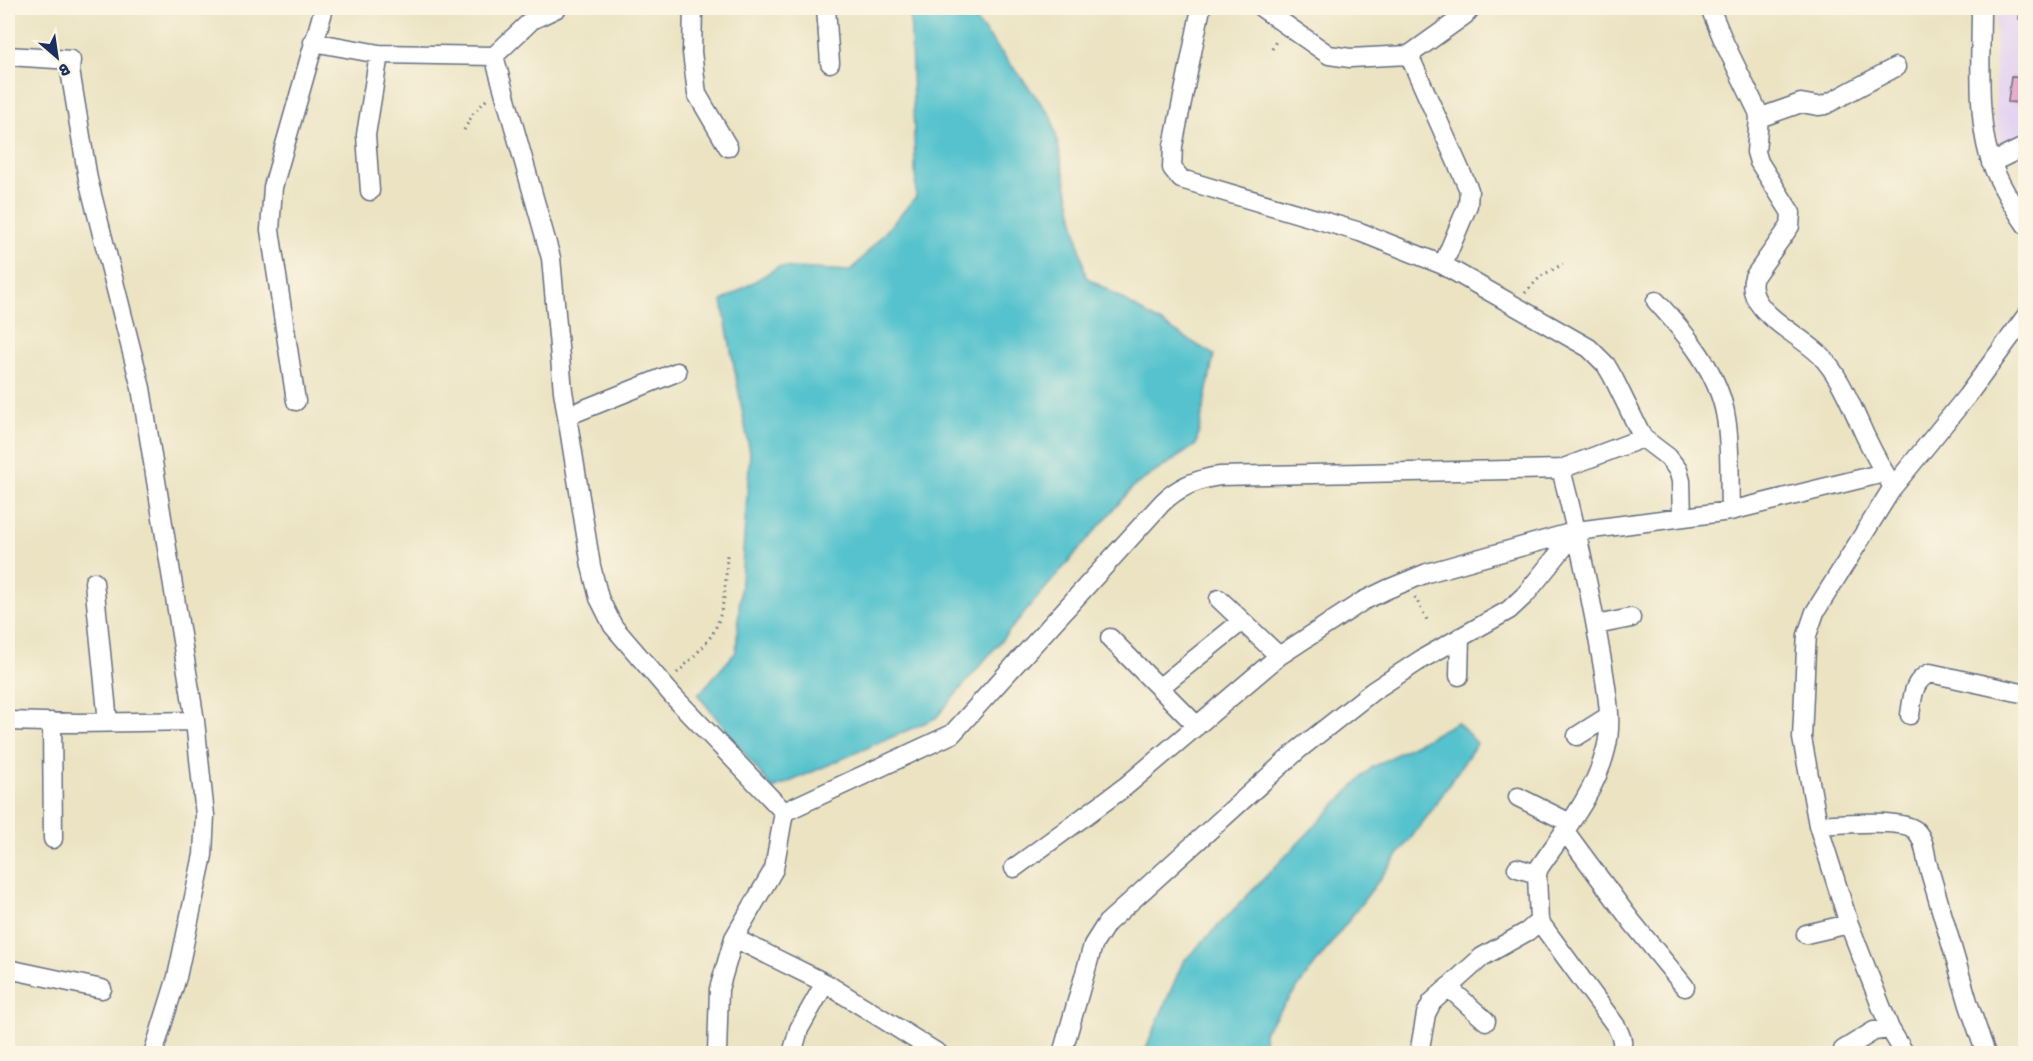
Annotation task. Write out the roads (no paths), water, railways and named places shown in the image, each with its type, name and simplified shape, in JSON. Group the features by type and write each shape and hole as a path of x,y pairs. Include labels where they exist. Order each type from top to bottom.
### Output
{"street":[{"path":"296,401 270,230 270,211 273,187 324,8"},
{"path":"313,42 380,54 494,56 532,20 557,8"},
{"path":"693,8 692,52 697,94 728,147"},
{"path":"826,8 830,63"},
{"path":"1201,8 1173,146 1172,168 1181,179 1360,232 1443,265 1589,348 1606,365 1643,438 1668,457 1678,470 1681,481 1682,517"},
{"path":"1262,8 1329,55 1350,58 1409,55 1465,15 1471,8"},
{"path":"1710,8 1759,118 1756,152 1759,162 1791,213 1790,226 1754,277 1751,285 1753,297 1776,322 1816,351 1830,367 1844,390 1888,480"},
{"path":"1981,8 1983,128 1991,163 2025,225"},
{"path":"370,191 366,135 380,54"},
{"path":"1409,55 1469,190 1468,205 1443,265"},
{"path":"8,56 71,60 70,70 88,179 141,388 195,721 205,815 203,855 177,977 153,1053"},
{"path":"494,56 551,258 567,416 591,566 599,598 613,626 664,685 784,812"},
{"path":"1759,118 1801,104 1826,105 1896,68"},
{"path":"1991,163 2025,146"},
{"path":"1656,301 1685,333 1720,392 1726,419 1730,511"},
{"path":"1905,1053 1890,1029 1849,924 1818,825 1802,738 1807,635 1815,612 1888,480 1966,396 2025,316"},
{"path":"567,416 677,372"},
{"path":"784,812 952,734 1162,503 1179,489 1194,481 1220,476 1561,469 1643,438"},
{"path":"1561,469 1577,531 1596,626 1609,716 1606,749 1588,796 1539,868 1537,874 1539,921 1616,1026 1623,1039 1622,1049 1618,1053"},
{"path":"1014,868 1126,786 1279,656 1364,602 1427,573 1577,531 1730,511 1888,480"},
{"path":"1062,1053 1093,945 1107,923 1298,750 1373,691 1460,637 1509,610 1525,596 1577,531"},
{"path":"94,582 108,722"},
{"path":"1218,599 1279,656"},
{"path":"1596,626 1631,618"},
{"path":"1159,688 1242,621"},
{"path":"1459,676 1460,637"},
{"path":"1110,638 1197,726"},
{"path":"1910,715 1915,687 1921,676 1930,672 2025,694"},
{"path":"1577,736 1609,716"},
{"path":"8,721 195,721"},
{"path":"52,722 53,838"},
{"path":"1518,797 1567,827 1632,922 1685,987"},
{"path":"717,1053 719,989 734,938 774,869 784,812"},
{"path":"1818,825 1900,823 1915,828 1923,840 1983,1053"},
{"path":"1517,868 1537,874"},
{"path":"1419,1053 1426,1014 1432,1002 1482,957 1528,931 1539,921"},
{"path":"1806,934 1849,924"},
{"path":"734,938 825,983 912,1046 939,1053"},
{"path":"8,969 102,989"},
{"path":"792,1053 799,1029 825,983"},
{"path":"1448,987 1485,1021"},
{"path":"1842,1050 1874,1031 1890,1029"}],"water":[{"path":"910,8 935,8 975,19 1052,117 1086,277 1214,355 1196,445 1134,486 936,718 773,789 698,695 736,652 750,453 722,301 778,267 851,271 916,197"},
{"path":"1457,722 1477,743 1429,814 1264,1032 1265,1053 1144,1053 1183,962 1371,768"}]}
